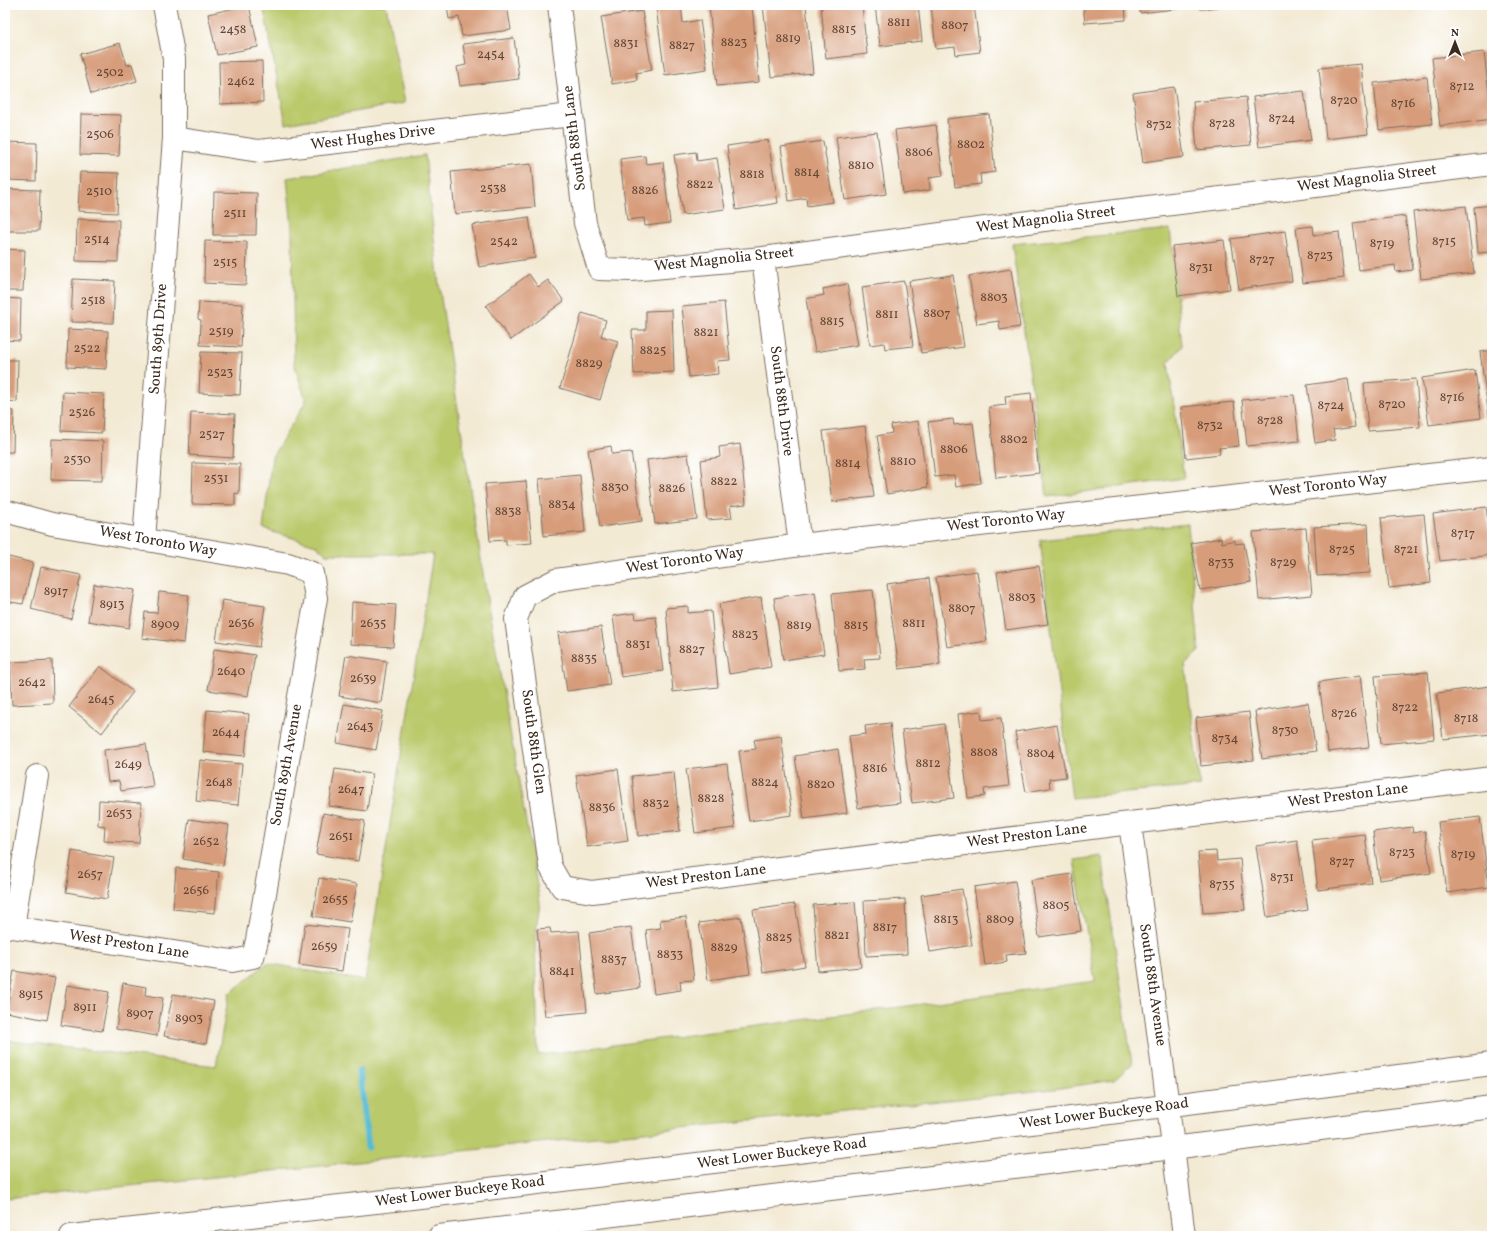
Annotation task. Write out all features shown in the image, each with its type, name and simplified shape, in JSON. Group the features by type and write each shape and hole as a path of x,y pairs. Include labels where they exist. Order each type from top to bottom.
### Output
{"street":[{"name":"South 89th Drive","path":"144,540 174,138 174,59 164,5"},
{"name":"South 88th Lane","path":"559,5 585,223 599,269"},
{"name":"West Hughes Drive","path":"174,138 259,151 572,115"},
{"name":"West Magnolia Street","path":"599,269 631,270 763,258 1036,221 1492,164"},
{"name":"South 88th Drive","path":"763,258 800,544"},
{"name":"West Toronto Way","path":"526,596 556,580 800,544 1492,468"},
{"name":"West Toronto Way","path":"5,511 52,524 288,564 312,574"},
{"name":"South 89th Avenue","path":"253,957 259,933 316,598 312,574"},
{"name":"South 88th Glen","path":"526,596 516,619 550,866 562,887"},
{"path":"9,927 37,776"},
{"name":"West Preston Lane","path":"562,887 592,892 1130,822 1492,778"},
{"name":"South 88th Avenue","path":"1130,822 1184,1236"},
{"name":"West Preston Lane","path":"9,927 232,961 253,957"},
{"name":"West Lower Buckeye Road","path":"71,1236 412,1198 915,1138 1492,1064"},
{"path":"439,1236 1173,1148 1492,1107"}],"green space":[{"path":"263,5 386,5 405,103 286,124"},
{"path":"425,155 439,285 487,599 540,902 535,937 538,1055 1095,981 1074,860 1102,856 1132,1064 1114,1080 1054,1089 5,1199 5,1040 216,1066 229,994 267,963 365,981 433,554 326,554 316,545 263,529 272,457 306,401 294,363 292,228 287,178"},
{"path":"1170,229 1182,346 1168,363 1184,478 1047,497 1012,244"},
{"path":"1188,524 1199,651 1185,664 1200,786 1072,798 1040,540"}],"building":[{"path":"249,5 258,47 217,55 208,14"},
{"path":"447,5 507,5 511,30 462,36 459,17 449,19"},
{"path":"681,5 683,23 700,20 707,69 665,75 656,7"},
{"path":"709,5 752,5 759,82 717,86"},
{"path":"763,5 806,5 813,73 771,77"},
{"path":"821,5 862,5 867,54 826,59"},
{"path":"875,5 918,5 922,41 880,46"},
{"path":"931,5 974,5 980,52 956,55 955,47 936,49"},
{"path":"1083,5 1125,5 1126,20 1085,23"},
{"path":"1139,5 1193,5 1193,7 1140,13"},
{"path":"1200,5 1229,5 1229,6 1200,9"},
{"path":"642,11 652,70 636,73 637,80 612,84 601,17"},
{"path":"514,38 519,79 460,86 457,67 466,65 463,44"},
{"path":"120,43 127,65 132,64 137,81 91,94 80,54"},
{"path":"1484,52 1492,119 1440,126 1432,58"},
{"path":"262,61 263,102 220,104 219,62"},
{"path":"1361,64 1368,134 1326,139 1319,68"},
{"path":"1427,77 1432,124 1379,130 1374,83"},
{"path":"1174,87 1184,157 1143,163 1133,93"},
{"path":"1304,91 1311,140 1259,147 1253,97"},
{"path":"1246,97 1251,145 1197,150 1193,102"},
{"path":"81,114 121,115 119,156 80,155"},
{"path":"989,114 995,172 980,174 981,184 955,187 947,119"},
{"path":"936,125 943,176 929,178 930,190 903,194 895,130"},
{"path":"877,132 886,194 845,200 836,137"},
{"path":"768,140 778,203 736,210 727,146"},
{"path":"823,141 833,202 807,206 806,198 789,201 781,147"},
{"path":"5,142 37,143 36,181 5,180"},
{"path":"696,152 697,161 717,158 725,209 683,215 674,155"},
{"path":"645,156 646,164 663,162 670,223 645,226 644,218 627,220 620,159"},
{"path":"531,164 535,207 455,214 451,172"},
{"path":"80,172 119,173 117,213 78,211"},
{"path":"5,189 40,190 39,231 5,231"},
{"path":"214,192 257,193 256,235 213,235"},
{"path":"1492,205 1492,252 1478,253 1474,207"},
{"path":"1466,206 1474,273 1421,279 1413,212"},
{"path":"1405,216 1413,270 1396,272 1395,265 1359,270 1353,223"},
{"path":"529,217 535,258 479,267 472,225"},
{"path":"77,219 119,220 118,262 76,261"},
{"path":"1313,226 1314,235 1339,232 1344,278 1303,283 1296,228"},
{"path":"1285,231 1292,281 1239,289 1231,239"},
{"path":"1224,240 1230,289 1178,296 1172,246"},
{"path":"205,241 247,242 246,285 204,283"},
{"path":"5,249 25,250 23,291 5,291"},
{"path":"1011,269 1020,327 1000,330 999,321 977,324 969,276"},
{"path":"529,274 538,287 548,280 564,301 511,340 486,306"},
{"path":"953,275 964,347 921,353 909,281"},
{"path":"73,279 115,281 113,323 71,322"},
{"path":"904,281 913,346 885,349 884,343 870,345 862,287"},
{"path":"847,284 858,345 815,352 806,299 824,295 823,289"},
{"path":"5,298 21,299 20,341 5,340"},
{"path":"199,302 243,304 241,347 200,345 201,320 198,319"},
{"path":"724,302 730,360 717,361 718,374 689,377 682,306"},
{"path":"672,310 674,372 634,374 632,330 646,330 646,311"},
{"path":"582,313 606,320 601,336 618,341 600,400 560,388"},
{"path":"68,329 108,331 106,369 67,367"},
{"path":"1492,350 1492,417 1489,417 1480,352"},
{"path":"201,352 242,353 240,395 199,393"},
{"path":"5,360 18,360 17,402 5,401"},
{"path":"1475,370 1481,418 1429,425 1422,378"},
{"path":"1348,379 1355,427 1333,430 1335,440 1315,443 1307,385"},
{"path":"1416,379 1420,427 1368,431 1364,383"},
{"path":"63,392 104,394 102,433 61,431"},
{"path":"1031,393 1039,473 996,478 989,407 1006,405 1005,396"},
{"path":"1294,395 1299,441 1247,446 1242,400"},
{"path":"1234,402 1239,446 1219,448 1220,454 1186,458 1181,407"},
{"path":"5,410 14,411 13,452 5,452"},
{"path":"191,412 235,414 233,458 189,455"},
{"path":"953,419 954,425 973,423 981,483 956,487 954,475 935,477 928,422"},
{"path":"918,421 928,487 887,494 877,436 892,433 891,425"},
{"path":"865,426 874,497 832,502 823,431"},
{"path":"52,439 103,441 102,481 51,480"},
{"path":"740,444 746,504 730,506 732,518 707,520 701,460 720,457 719,447"},
{"path":"611,446 612,454 631,452 642,521 600,527 588,450"},
{"path":"688,454 697,519 655,524 647,460"},
{"path":"193,463 240,464 239,494 235,493 235,505 192,504"},
{"path":"580,475 585,532 544,536 539,479"},
{"path":"526,481 532,543 506,545 506,540 490,541 485,484"},
{"path":"1486,507 1492,555 1440,561 1433,514"},
{"path":"1424,514 1431,583 1389,588 1381,518"},
{"path":"1368,524 1370,573 1317,576 1314,527"},
{"path":"1306,528 1312,595 1259,600 1253,532"},
{"path":"1221,538 1222,543 1235,540 1235,544 1244,543 1251,582 1200,590 1191,543"},
{"path":"5,556 33,563 23,604 5,601"},
{"path":"1039,566 1048,624 1006,630 997,572"},
{"path":"41,567 81,575 71,619 31,609"},
{"path":"977,571 987,641 947,647 936,577"},
{"path":"929,578 940,664 899,669 887,584"},
{"path":"94,584 135,590 129,628 88,621"},
{"path":"873,590 880,658 864,659 865,669 839,671 832,594"},
{"path":"159,592 189,595 184,643 142,638 145,612 157,613"},
{"path":"815,592 824,654 783,660 774,598"},
{"path":"761,597 771,667 729,674 719,604"},
{"path":"222,600 265,606 259,647 216,641"},
{"path":"352,602 396,605 393,647 350,644"},
{"path":"688,606 688,613 711,611 718,687 673,692 666,608"},
{"path":"635,613 636,619 656,617 663,671 621,677 613,616"},
{"path":"601,627 610,685 567,691 558,633"},
{"path":"214,649 255,655 248,696 208,690"},
{"path":"346,655 387,661 381,703 339,696"},
{"path":"52,660 53,703 12,705 10,662"},
{"path":"100,666 133,692 102,733 69,707"},
{"path":"1428,672 1434,739 1381,744 1375,676"},
{"path":"1360,676 1369,747 1328,752 1319,682"},
{"path":"1490,686 1492,704 1492,734 1443,739 1437,693"},
{"path":"1308,703 1316,751 1262,759 1255,711"},
{"path":"344,704 383,711 376,750 337,743"},
{"path":"207,710 249,714 245,756 203,752"},
{"path":"981,711 982,720 1001,718 1009,786 984,789 985,796 968,798 958,714"},
{"path":"1249,712 1254,760 1201,766 1196,718"},
{"path":"890,723 900,803 858,808 849,736 866,734 865,726"},
{"path":"944,724 954,798 912,803 902,730"},
{"path":"1057,725 1066,777 1049,779 1050,788 1026,792 1015,732"},
{"path":"781,736 792,815 749,821 739,751 756,749 754,740"},
{"path":"146,744 153,786 121,791 119,781 108,782 104,750"},
{"path":"838,749 847,813 804,819 795,756"},
{"path":"200,760 242,764 238,805 196,801"},
{"path":"727,764 735,828 695,833 686,769"},
{"path":"335,769 372,774 367,811 329,806"},
{"path":"618,769 628,841 587,847 576,775"},
{"path":"674,772 680,831 638,836 632,776"},
{"path":"99,800 141,803 139,843 104,841 105,826 98,825"},
{"path":"323,813 365,821 358,861 316,854"},
{"path":"1480,817 1489,887 1447,893 1438,822"},
{"path":"189,819 229,825 223,866 183,859"},
{"path":"1412,827 1413,833 1425,831 1431,873 1379,880 1373,832"},
{"path":"1365,834 1371,883 1318,890 1312,840"},
{"path":"1297,840 1308,910 1267,917 1256,846"},
{"path":"72,851 114,858 107,899 66,892"},
{"path":"1216,851 1217,861 1240,859 1245,910 1203,913 1198,852"},
{"path":"176,868 219,872 215,913 173,909"},
{"path":"1072,874 1081,931 1039,937 1031,880"},
{"path":"319,878 357,884 350,922 313,916"},
{"path":"1015,881 1026,953 1006,955 1007,962 985,965 974,887"},
{"path":"962,889 972,945 930,952 921,895"},
{"path":"905,899 907,954 866,956 864,901"},
{"path":"855,902 861,967 818,971 813,905"},
{"path":"795,904 805,966 763,973 753,910"},
{"path":"686,917 694,980 680,981 681,990 654,994 646,930 661,928 660,920"},
{"path":"741,917 750,974 708,980 699,923"},
{"path":"305,924 348,929 342,971 299,965"},
{"path":"631,927 640,988 597,994 589,933"},
{"path":"550,928 551,933 579,931 587,1012 545,1016 537,929"},
{"path":"14,971 55,978 47,1020 6,1012"},
{"path":"123,983 146,987 145,995 163,998 157,1036 116,1029"},
{"path":"67,985 109,992 102,1031 61,1025"},
{"path":"173,994 214,1001 206,1044 164,1036"}],"waterway":[{"path":"359,1071 368,1147"}]}
